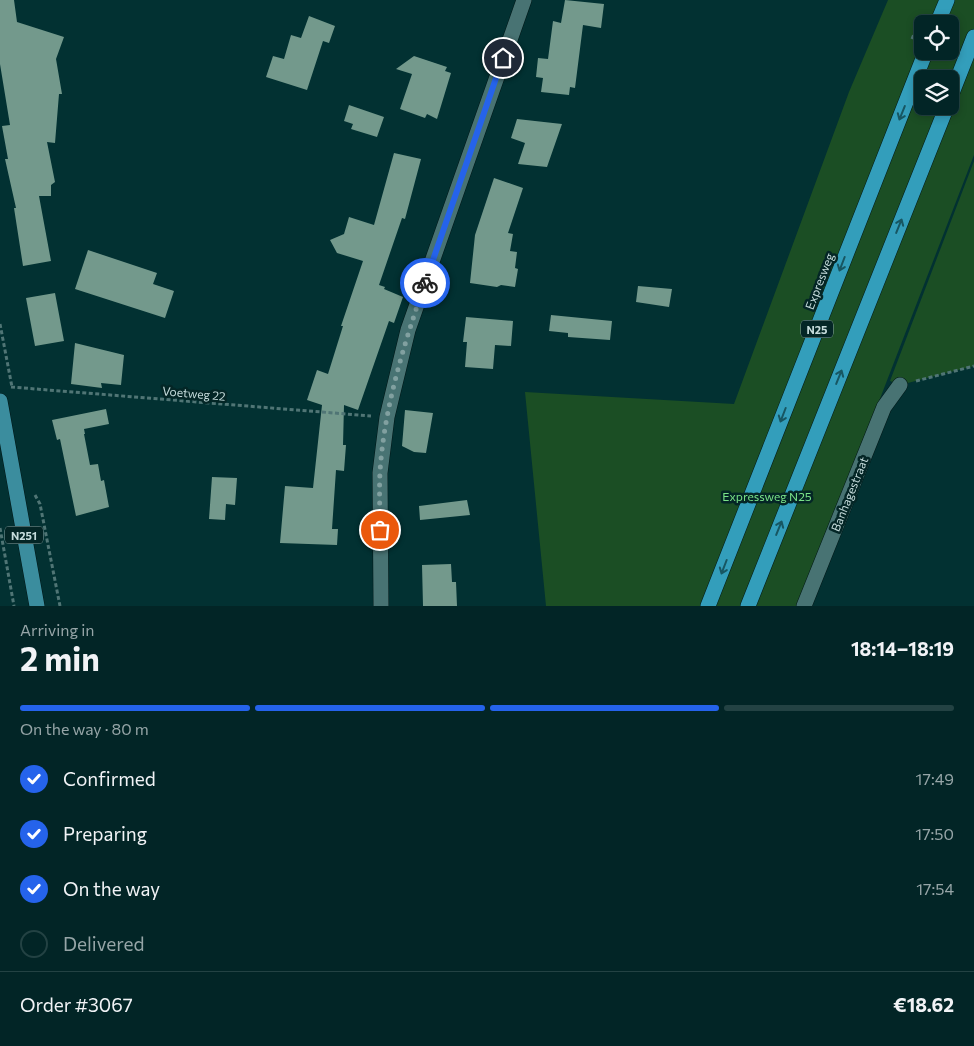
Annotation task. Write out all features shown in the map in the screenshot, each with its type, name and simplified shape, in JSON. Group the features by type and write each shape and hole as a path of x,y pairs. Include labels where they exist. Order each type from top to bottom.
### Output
{"highway":[{"path":"941,15 947,0"},
{"path":"959,75 974,37"},
{"name":"Expresweg","path":"708,606 922,60"},
{"path":"748,606 943,115"}],"main road":[{"name":"N251","path":"0,402 37,606"}],"street":[{"path":"381,606 380,473 387,418 408,330 524,0"},
{"name":"Banhagestraat","path":"804,606 884,406 900,385"}],"path":[{"path":"900,385 974,366"},
{"name":"Voetweg 22","path":"6,386 387,418"},
{"path":"0,528 14,606"}],"green space":[{"name":"Expressweg N25","path":"888,0 974,0 974,155 800,606 546,606 525,392 734,404 849,92"},
{"path":"974,161 974,366 900,385 890,381"}],"building":[{"path":"0,0 14,0 17,22 64,37 56,59 62,94 59,94 55,143 47,142 55,182 51,185 51,196 39,196 51,261 23,266 14,208 16,208 5,159 8,159 2,126 10,125 0,64"},
{"path":"565,0 604,4 601,28 583,25 575,88 570,87 569,95 541,92 543,78 536,77 538,58 548,59 553,21 561,23"},
{"path":"309,16 335,26 329,43 323,41 307,90 266,77 273,56 284,59 291,35 301,38"},
{"path":"414,56 447,67 445,71 451,73 437,119 427,114 425,118 400,109 412,74 396,69"},
{"path":"349,105 384,117 377,137 351,129 353,124 344,121"},
{"path":"517,119 562,124 547,167 518,164 525,143 511,138"},
{"path":"394,153 421,159 405,219 402,218 379,285 403,297 394,323 389,321 358,410 344,405 343,445 346,445 344,471 336,470 332,529 338,529 337,545 280,543 285,486 313,488 322,405 307,400 317,370 328,374 343,326 341,326 363,261 337,253 330,240 344,234 349,217 374,225"},
{"path":"494,178 523,188 508,233 513,234 510,251 517,252 515,268 518,269 515,287 501,285 497,287 470,283 475,235"},
{"path":"88,250 157,273 153,284 174,291 165,318 75,289"},
{"path":"638,286 672,289 669,307 636,302"},
{"path":"55,293 64,341 35,346 26,298"},
{"path":"551,315 612,321 610,340 568,337 568,333 549,331"},
{"path":"466,317 513,321 511,346 495,345 493,369 465,367 467,342 463,342"},
{"path":"75,343 124,355 121,385 101,383 102,388 71,384"},
{"path":"106,409 109,424 84,429 84,434 90,465 98,464 101,481 104,480 109,507 76,516 60,439 57,440 52,420"},
{"path":"405,410 433,413 426,453 414,452 402,446"},
{"path":"212,477 237,478 235,505 226,504 225,520 209,519"},
{"path":"467,500 470,515 420,520 419,506"},
{"path":"451,564 452,582 456,582 457,606 423,606 422,565"}],"way so far":[{"path":"380,530 380,473 387,418 408,330 425,283"}],"route":[{"path":"425,283 503,58"}]}
